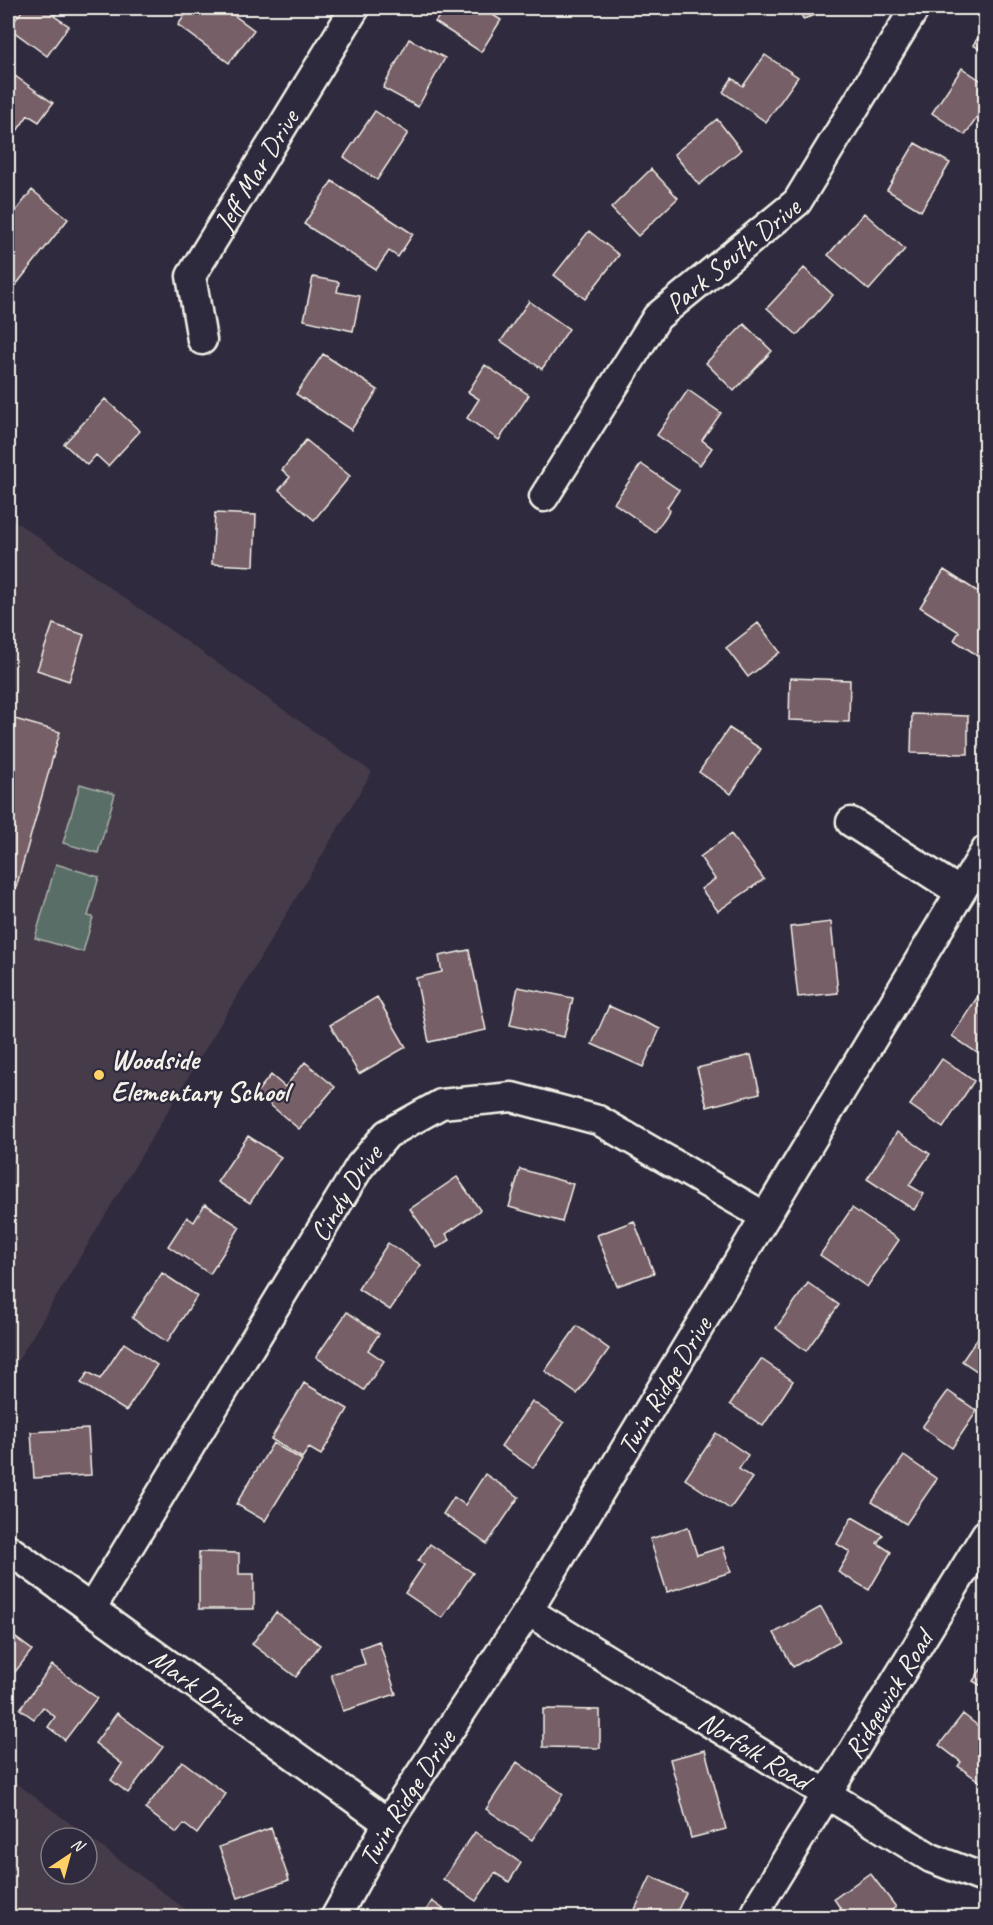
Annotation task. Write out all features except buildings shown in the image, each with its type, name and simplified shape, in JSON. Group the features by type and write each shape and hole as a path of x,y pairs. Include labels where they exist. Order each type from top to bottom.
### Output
{"street":[{"name":"Jeff Mar Drive","path":"202,340 191,276 355,8"},
{"name":"Park South Drive","path":"544,497 657,317 797,202 915,8"},
{"path":"851,822 960,892"},
{"name":"Twin Ridge Drive","path":"335,1917 388,1823 528,1611 986,850"},
{"name":"Cindy Drive","path":"91,1609 360,1166 387,1134 441,1104 512,1097 598,1120 764,1216"},
{"name":"Ridgewick Road","path":"754,1917 762,1899 986,1534"},
{"name":"Mark Drive","path":"8,1549 388,1823"},
{"name":"Norfolk Road","path":"528,1611 931,1858 986,1879"}],"shaded area":[{"name":"Woodside Elementary School","path":"8,516 372,772 8,1377"},
{"path":"8,1777 74,1826 39,1826 39,1886 99,1886 99,1845 196,1917 8,1917"}],"green space":[{"path":"80,784 115,794 98,853 63,843"},
{"path":"56,864 99,877 88,916 93,917 83,952 35,938"}],"place":[{"name":"Woodside Elementary School","path":"99,1075"}]}
